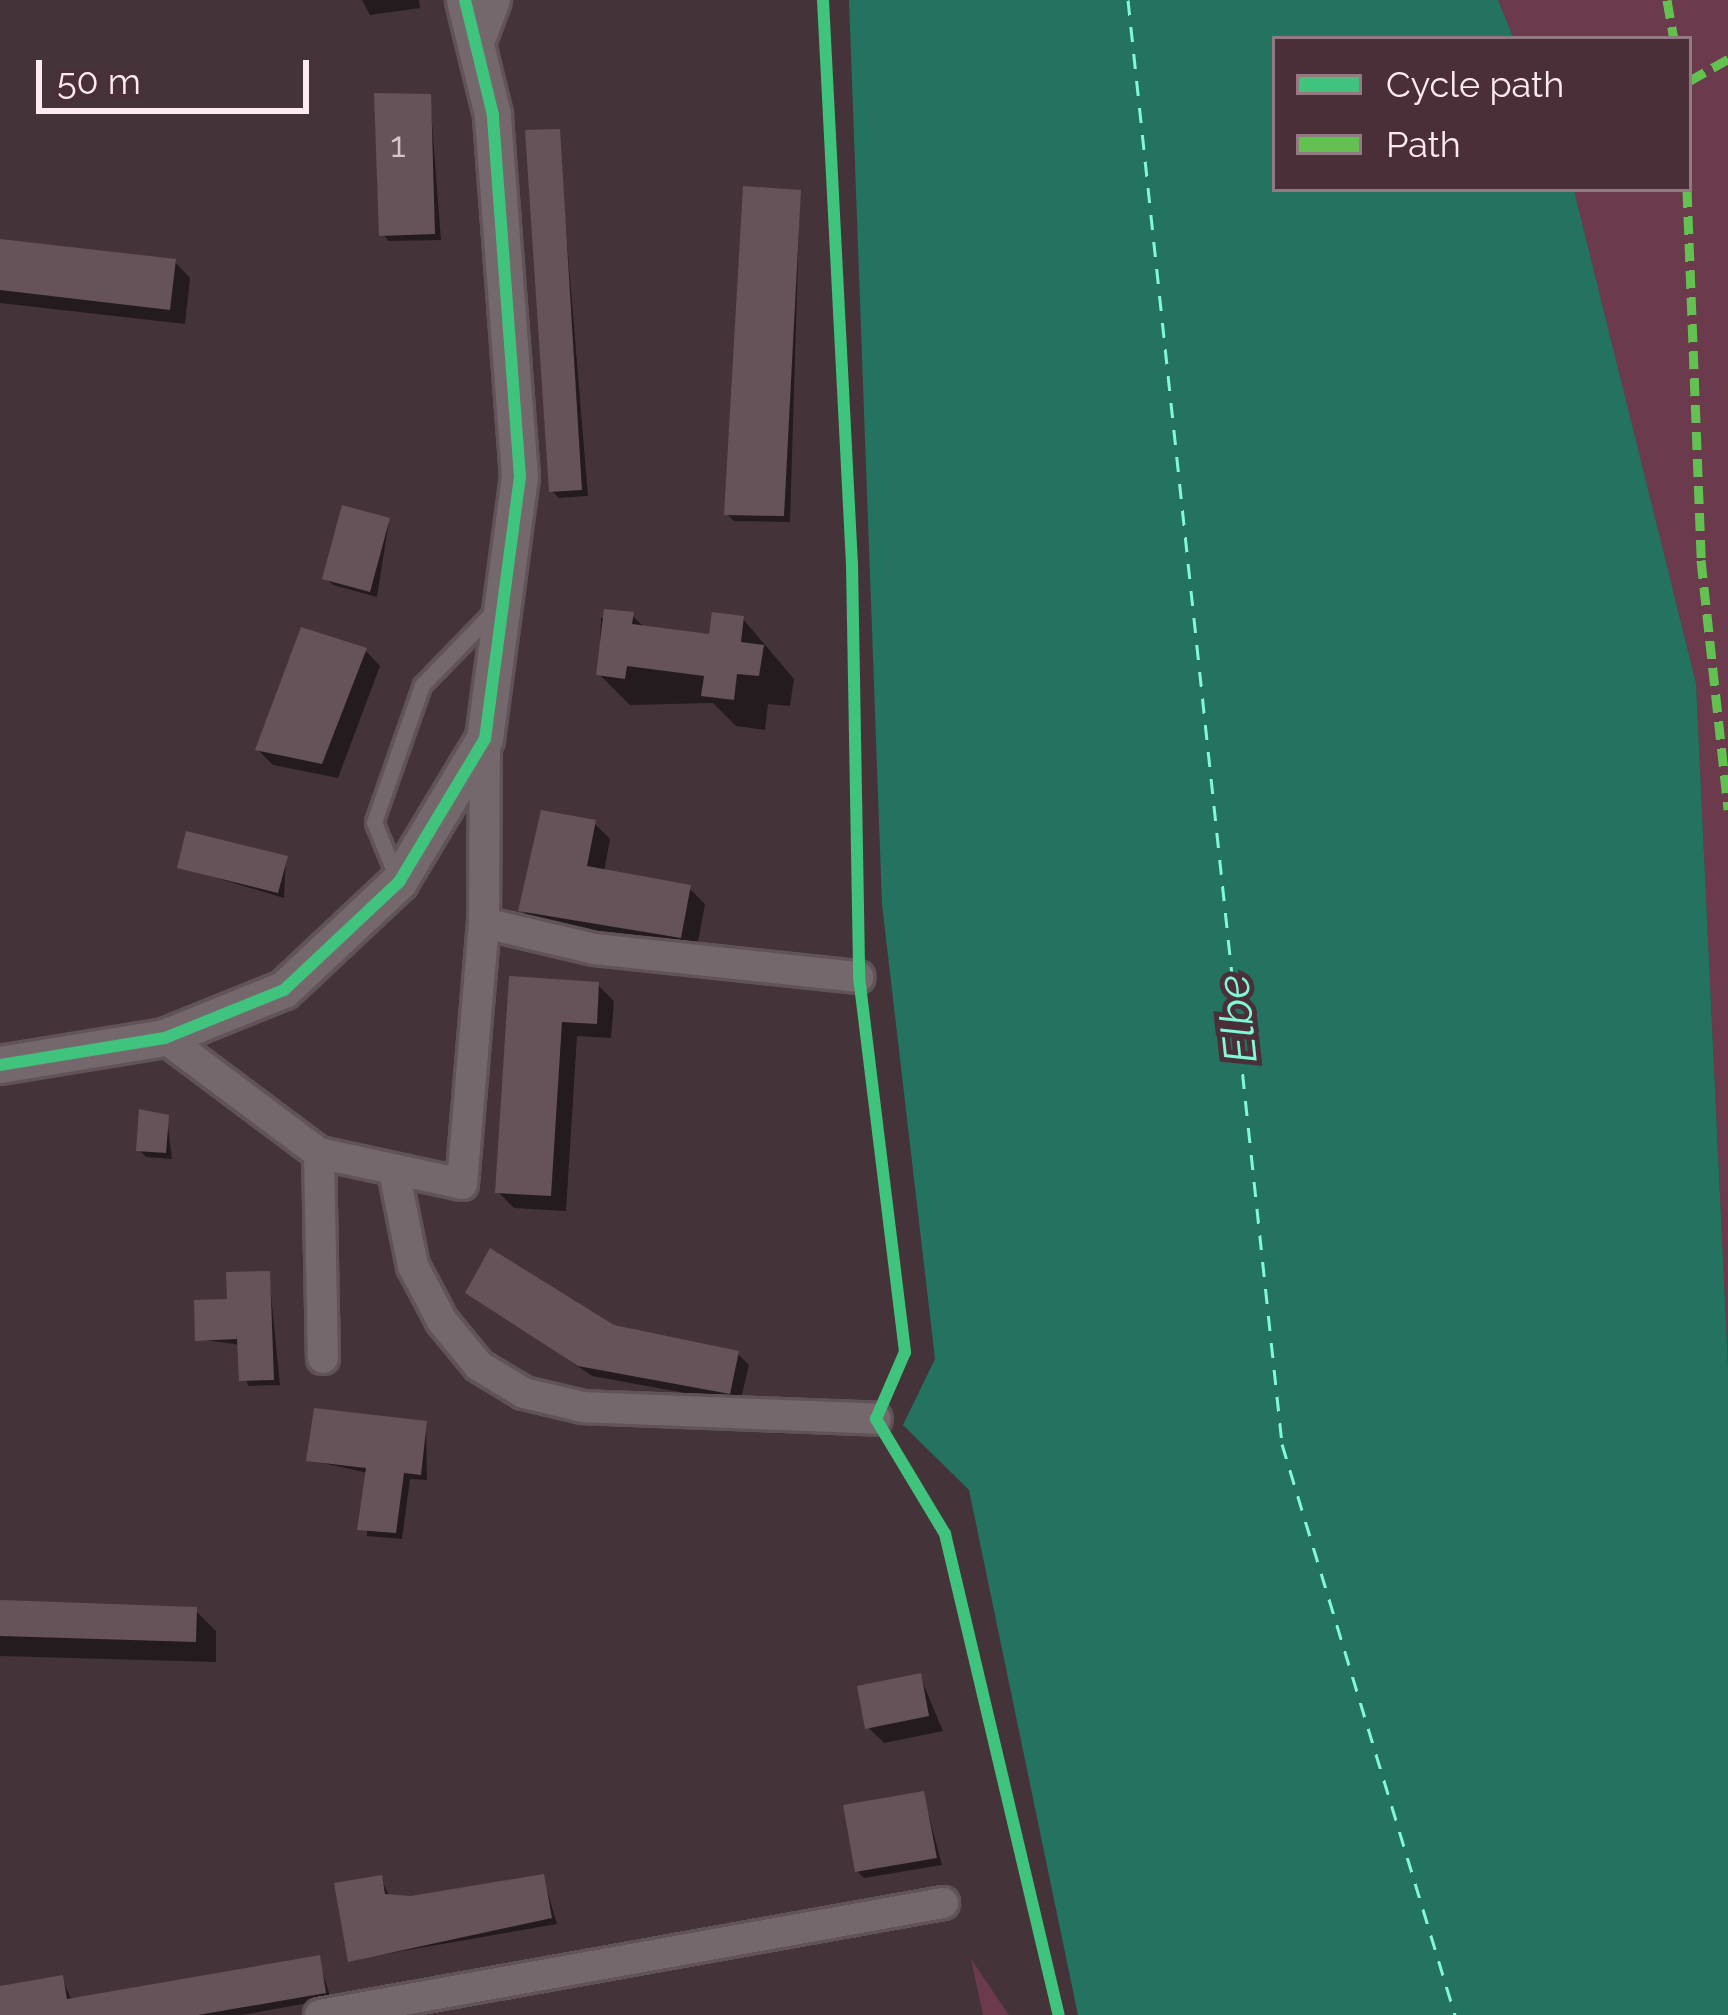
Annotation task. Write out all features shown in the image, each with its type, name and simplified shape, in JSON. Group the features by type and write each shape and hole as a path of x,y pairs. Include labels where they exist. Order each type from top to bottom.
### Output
{"street":[{"path":"165,1038 319,1153 395,1176 462,1184 484,922 485,739 508,596 518,429 479,44 465,0"},
{"path":"479,44 495,0"},
{"path":"0,1065 165,1038 284,989 399,882 485,739"},
{"path":"484,922 595,950 859,977"},
{"path":"319,1153 323,1358"},
{"path":"395,1176 412,1266 442,1321 479,1366 524,1393 583,1407 876,1419"},
{"path":"320,2015 943,1903"}],"lane":[{"path":"399,882 374,822 422,685 508,596"}],"shaded area":[{"path":"1498,0 1728,0 1728,1366 1696,683 1574,192 1692,192 1692,36 1513,36"},
{"path":"971,1959 1009,2015 983,2015"}],"water":[{"name":"Elbe","path":"849,0 1498,0 1513,36 1272,36 1272,192 1574,192 1696,683 1728,1366 1728,2015 1078,2015 969,1490 903,1425 935,1359 882,904"}],"building":[{"path":"374,93 431,94 435,234 379,236"},
{"path":"560,129 582,490 549,492 525,130"},
{"path":"743,186 801,190 784,516 724,515"},
{"path":"0,239 176,259 170,310 0,290"},
{"path":"342,505 390,518 370,592 322,579"},
{"path":"604,609 634,612 632,624 709,634 712,612 744,616 741,642 764,645 759,676 737,674 734,700 701,696 704,676 627,666 625,679 596,675"},
{"path":"301,627 367,648 322,764 255,750"},
{"path":"541,810 596,820 587,866 691,885 681,938 518,911"},
{"path":"186,831 288,856 278,893 177,868"},
{"path":"509,976 599,982 597,1024 562,1022 551,1196 495,1193"},
{"path":"139,1109 169,1115 166,1153 136,1151"},
{"path":"490,1248 614,1325 739,1351 730,1394 578,1366 465,1293"},
{"path":"270,1271 274,1380 239,1381 237,1339 195,1341 194,1300 227,1299 226,1272"},
{"path":"314,1408 427,1421 421,1475 404,1473 396,1533 357,1530 366,1468 306,1461"},
{"path":"0,1600 197,1607 196,1642 0,1636"},
{"path":"921,1673 929,1716 865,1729 857,1686"},
{"path":"924,1791 937,1858 855,1872 843,1805"},
{"path":"544,1874 552,1918 348,1962 334,1883 382,1875 385,1894 411,1896"},
{"path":"320,1955 326,1993 198,2015 0,2015 0,1986 63,1975 67,1999"}],"ferry route":[{"path":"1128,0 1282,1444 1455,2015"}],"marked path":[{"path":"1667,0 1673,36"},
{"path":"1692,79 1728,59"},
{"path":"1687,192 1701,560 1728,810"}],"cycle path":[{"path":"0,1065 165,1038 284,990 399,882 485,739 520,477 493,115 465,0"},
{"path":"823,0 852,564 859,977 905,1352 876,1419 945,1534 1059,2015"}]}
